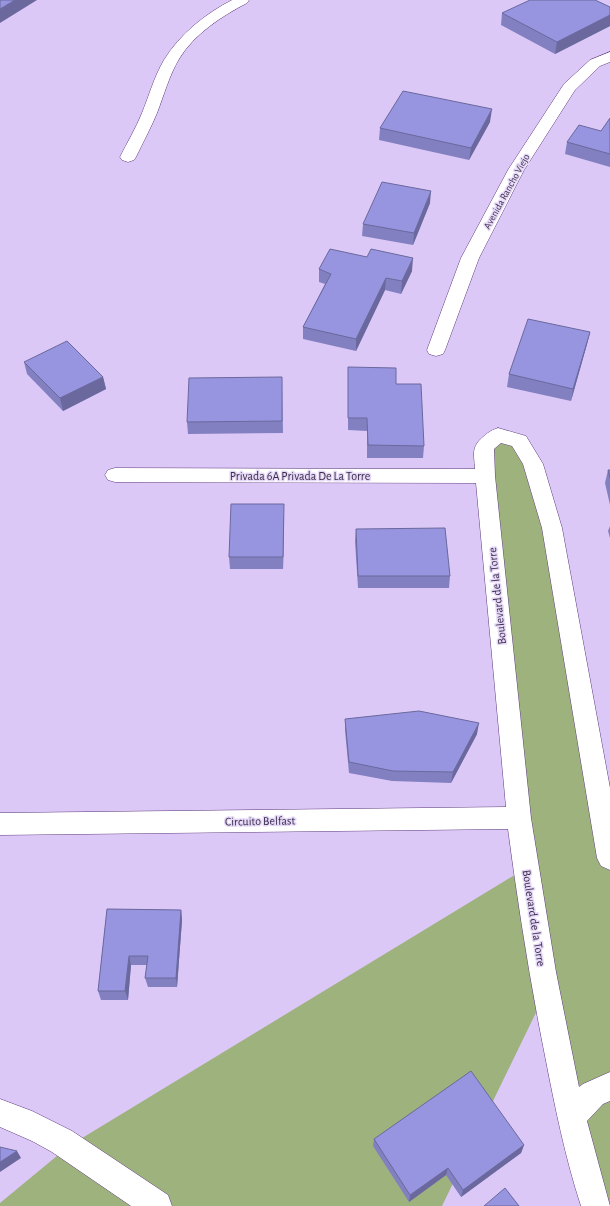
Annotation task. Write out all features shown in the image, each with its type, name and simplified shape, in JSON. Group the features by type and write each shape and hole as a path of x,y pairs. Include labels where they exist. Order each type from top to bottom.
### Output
{"street":[{"path":"128,158 152,109 160,83 173,58 197,30 229,7 242,0"},
{"name":"Avenida Rancho Viejo","path":"436,350 470,258 516,170 569,87 596,63 610,56"},
{"name":"Boulevard de la Torre","path":"596,1206 588,1183 571,1116 546,991 519,818 485,476 484,447 498,435 519,440 533,464 552,528 610,858"},
{"name":"Privada 6A Privada De La Torre","path":"115,475 485,476"},
{"name":"Circuito Belfast","path":"0,824 519,818"},
{"path":"571,1116 593,1094 610,1086"},
{"path":"0,1113 20,1120 69,1146 157,1206"}],"green space":[{"path":"498,435 519,441 533,464 610,858 610,1206 546,992 442,1206 0,1206 0,1203 69,1146 526,868 485,476"}],"building":[{"path":"0,0 15,0 0,9"},
{"path":"530,0 595,0 610,7 610,15 557,42 502,13"},
{"path":"403,91 492,109 471,148 380,128"},
{"path":"610,118 610,154 567,142 579,125 601,131"},
{"path":"382,182 431,191 414,233 363,224"},
{"path":"330,249 367,257 371,249 413,258 402,281 386,278 356,339 303,327 331,274 319,269"},
{"path":"528,319 590,332 573,389 509,374"},
{"path":"67,341 103,377 60,398 24,362"},
{"path":"348,367 396,368 396,384 421,384 424,446 368,445 367,418 348,418"},
{"path":"282,377 282,421 187,422 189,378"},
{"path":"231,504 284,504 283,557 229,557"},
{"path":"445,528 450,576 358,576 356,529"},
{"path":"419,711 479,723 453,772 393,771 349,762 345,719"},
{"path":"107,909 181,910 176,978 145,978 148,956 129,956 125,991 98,991"},
{"path":"471,1071 524,1145 463,1190 448,1168 410,1195 374,1139"},
{"path":"0,1147 17,1151 0,1162"},
{"path":"505,1188 519,1206 484,1206"}]}
